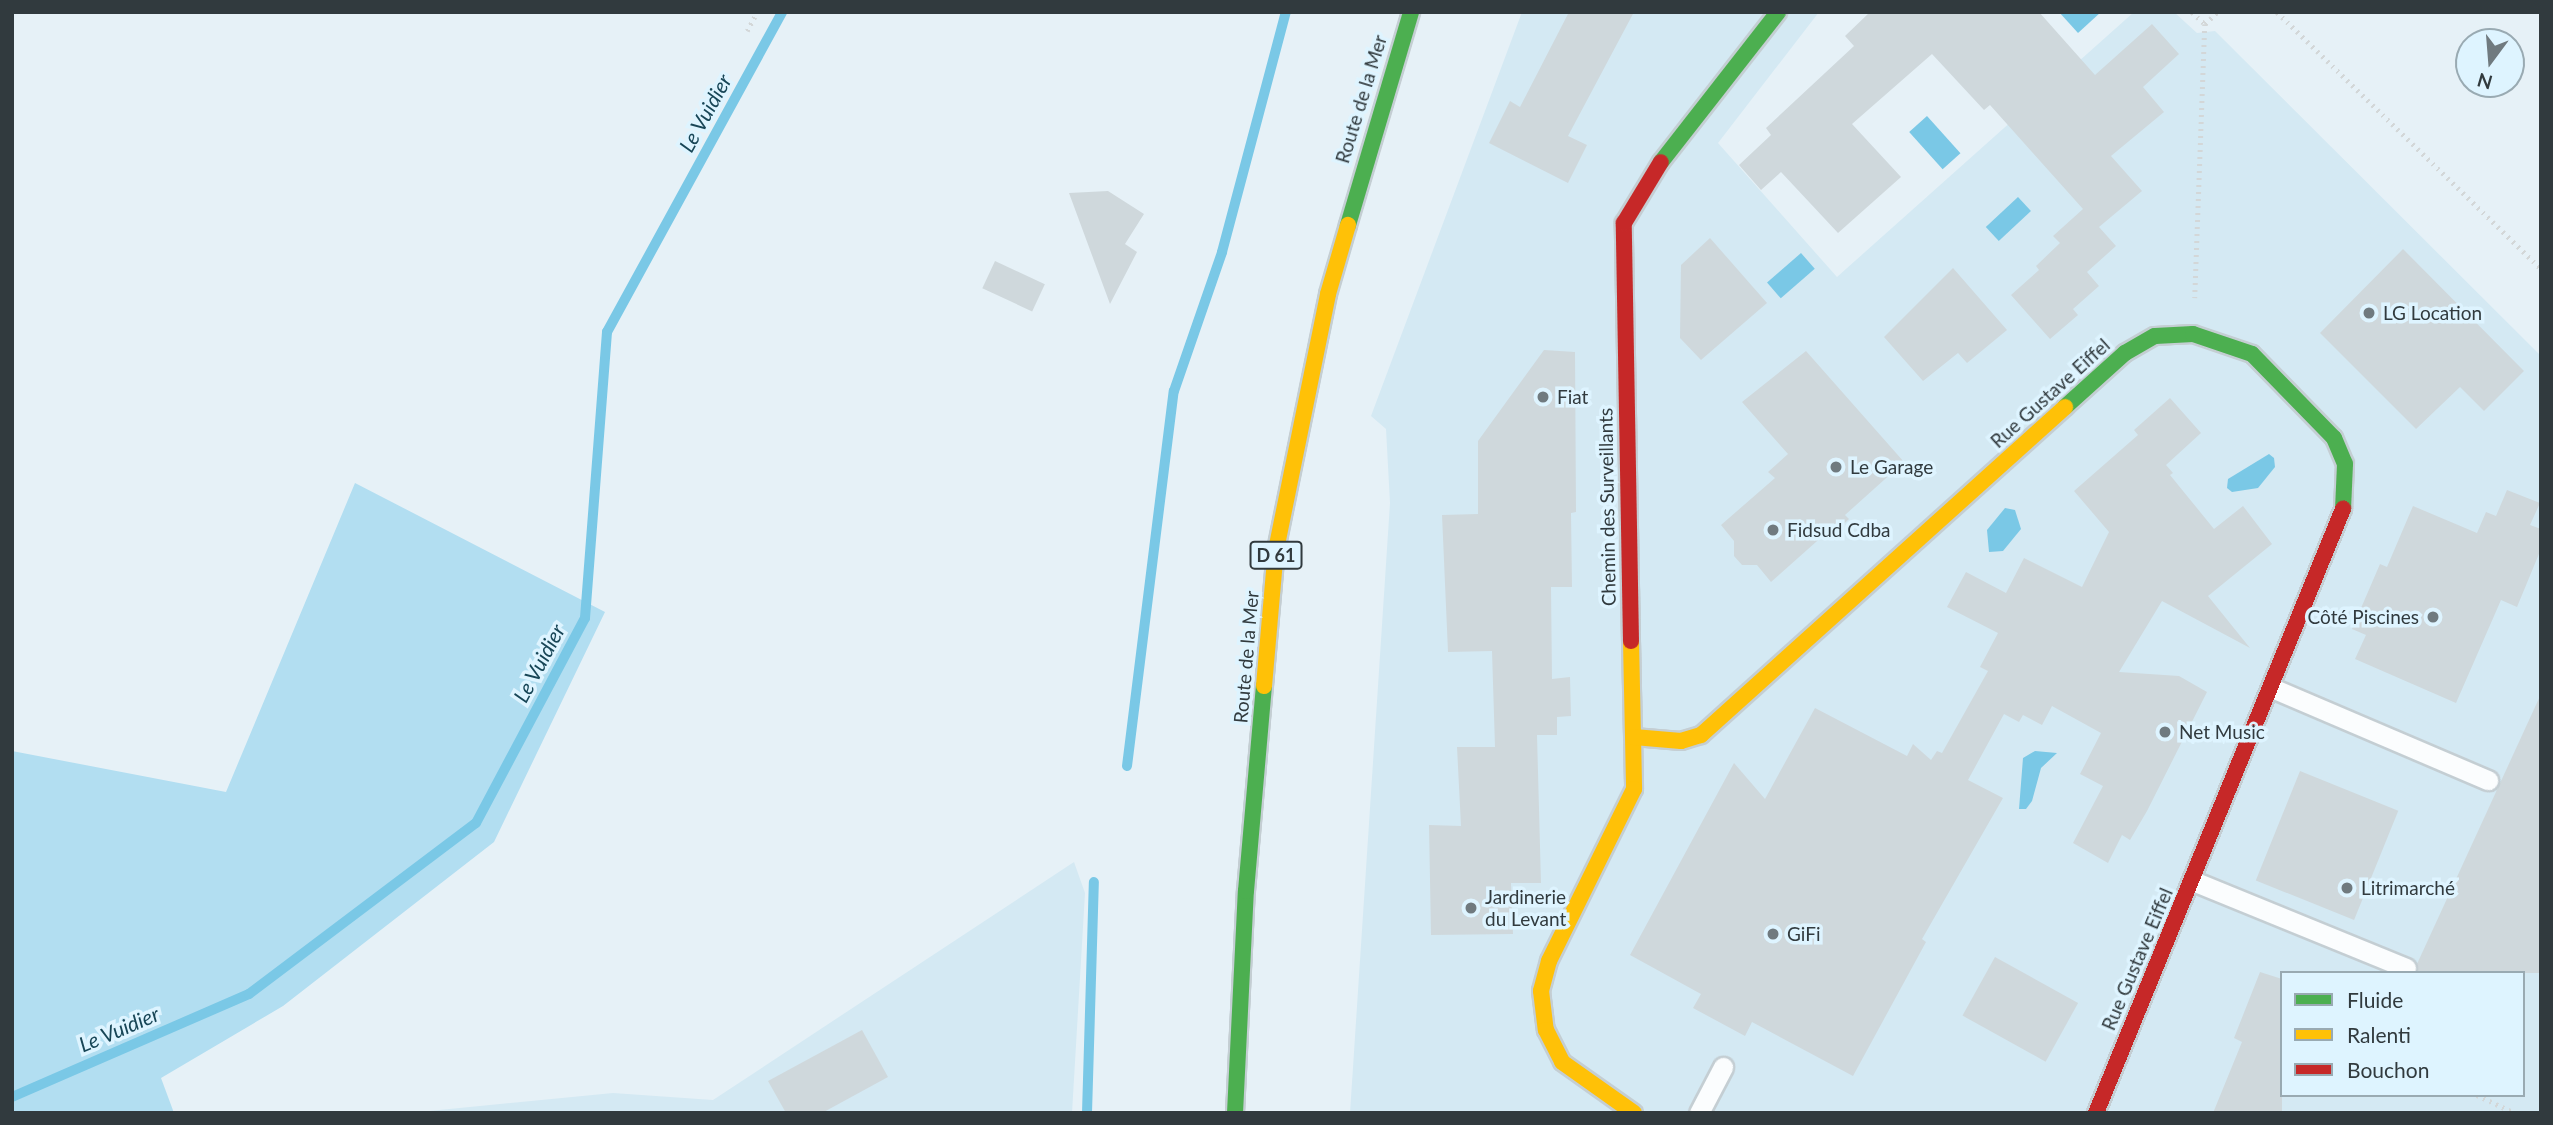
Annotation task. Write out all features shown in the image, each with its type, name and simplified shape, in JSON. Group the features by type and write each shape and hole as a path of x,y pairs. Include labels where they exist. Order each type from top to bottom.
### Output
{"street":[{"name":"Route de la Mer","path":"1235,1113 1247,891 1276,550 1328,294 1411,12"},
{"name":"Chemin des Surveillants","path":"1634,1113 1562,1062 1546,1030 1541,991 1549,961 1634,789 1624,223 1660,163 1778,12"},
{"name":"Rue Gustave Eiffel","path":"1634,737 1681,741 1701,735 2125,353 2155,336 2193,334 2252,354 2334,438 2345,464 2339,527 2095,1113"}],"lane":[{"path":"2272,688 2488,780"},
{"path":"2193,881 2406,968"},
{"path":"1699,1113 1723,1067"}],"path":[{"path":"747,30 757,12"},
{"path":"2192,12 2205,24"},
{"path":"2193,334 2205,24 2217,12"},
{"path":"2277,12 2541,269"},
{"path":"2481,1097 2515,1113"}],"shaded area":[{"path":"1522,12 1819,12 1718,143 1837,277 2134,12 2174,12 2197,33 2215,31 2541,356 2541,1113 1350,1113 1390,503 1386,429 1371,416"},
{"path":"2059,12 2101,12 2078,33"},
{"path":"1927,116 1960,153 1943,169 1909,132"},
{"path":"2018,197 2031,211 1999,241 1986,227"},
{"path":"1801,253 1815,269 1781,298 1767,283"},
{"path":"2269,454 2274,458 2275,467 2258,488 2232,492 2227,488 2228,479"},
{"path":"355,483 605,612 494,842 283,1006 161,1078 174,1113 12,1113 12,751 226,792"},
{"path":"2005,508 2015,510 2021,529 2003,551 1989,552 1987,530"},
{"path":"2035,751 2057,753 2041,768 2032,801 2026,809 2019,809 2023,758"},
{"path":"1074,862 1085,893 1072,1113 409,1113 613,1093 713,1100"}],"building":[{"path":"1569,12 1634,12 1568,136 1587,145 1568,183 1489,143 1510,101 1520,107"},
{"path":"1870,12 2039,12 2095,75 2152,24 2179,54 2143,87 2164,112 2111,156 2142,191 2099,227 2116,246 2087,272 2099,286 2073,309 2078,315 2050,339 2011,295 2039,270 2036,266 2060,243 2053,236 2083,209 1990,105 1984,110 1932,54 1852,124 1901,177 1838,233 1781,172 1761,190 1739,165 1771,135 1766,128 1854,46 1845,36"},
{"path":"1108,191 1144,214 1125,244 1137,252 1110,304 1069,193"},
{"path":"1710,238 1767,303 1701,360 1680,338 1681,265"},
{"path":"2403,249 2524,371 2484,411 2460,387 2416,429 2320,333"},
{"path":"995,261 1045,284 1032,311 982,288"},
{"path":"1953,268 2007,330 1967,363 1958,353 1923,381 1884,337"},
{"path":"1544,350 1575,352 1576,512 1571,513 1572,587 1551,587 1552,679 1570,677 1571,716 1557,717 1557,735 1537,735 1541,883 1511,883 1513,934 1431,935 1429,825 1461,826 1457,747 1495,747 1492,651 1448,652 1442,515 1478,514 1478,441"},
{"path":"1806,351 1904,462 1845,515 1849,519 1829,538 1825,534 1771,582 1757,565 1742,565 1734,556 1734,541 1721,525 1775,478 1768,472 1788,454 1742,402"},
{"path":"2170,398 2201,433 2166,465 2173,473 2170,475 2214,529 2243,506 2272,544 2208,596 2250,648 2162,601 2119,672 2179,676 2207,692 2147,811 2130,840 2122,835 2108,863 2073,843 2103,786 2080,774 2101,733 2052,706 2042,725 2023,715 2019,722 2004,714 1968,780 2003,798 1922,939 1926,942 1853,1076 1752,1022 1745,1036 1693,1008 1701,994 1630,955 1734,763 1765,799 1815,708 1907,756 1913,744 1931,760 1937,751 1942,753 1988,671 1980,667 1998,633 1947,607 1966,572 2006,593 2024,558 2082,587 2109,532 2074,491 2138,435 2134,430"},
{"path":"2507,490 2540,503 2530,525 2541,529 2541,549 2517,607 2501,600 2456,703 2355,659 2366,635 2352,629 2380,564 2387,567 2413,506 2477,533 2486,512 2496,516"},
{"path":"2541,694 2541,973 2417,971 2417,964"},
{"path":"2300,771 2398,811 2354,920 2256,880"},
{"path":"1995,957 2078,1003 2046,1062 1963,1016"},
{"path":"2260,972 2280,978 2282,1113 2213,1113 2242,1042 2234,1038"},
{"path":"862,1030 888,1077 822,1113 786,1113 768,1081"}],"waterway":[{"name":"Le Vuidier","path":"12,1097 249,994 476,823 585,618 607,332 782,12"},
{"path":"1127,766 1174,391 1222,252 1286,12"},
{"path":"1087,1113 1094,882"}],"traffic: fast":[{"path":"1348,225 1411,12"},
{"path":"1661,162 1778,12"},
{"path":"2065,407 2125,353 2155,336 2193,334 2252,354 2334,438 2345,464 2343,509"},
{"path":"1235,1113 1246,891 1264,686"}],"traffic: slow":[{"path":"1264,686 1276,550 1328,294 1348,225"},
{"path":"1634,737 1681,741 1701,735 2065,407"},
{"path":"1631,641 1634,789 1549,961 1541,991 1546,1030 1562,1062 1634,1113"}],"traffic: jam":[{"path":"1631,641 1624,223 1661,162"},
{"path":"2096,1113 2343,509"}],"place":[{"name":"LG Location","path":"2369,313"},
{"name":"Fiat","path":"1543,397"},
{"name":"Le Garage","path":"1836,467"},
{"name":"Fidsud Cdba","path":"1773,530"},
{"name":"Côté Piscines","path":"2433,617"},
{"name":"Net Music","path":"2165,732"},
{"name":"Litrimarché","path":"2347,888"},
{"name":"Jardinerie du Levant","path":"1471,908"},
{"name":"GiFi","path":"1773,934"}]}
